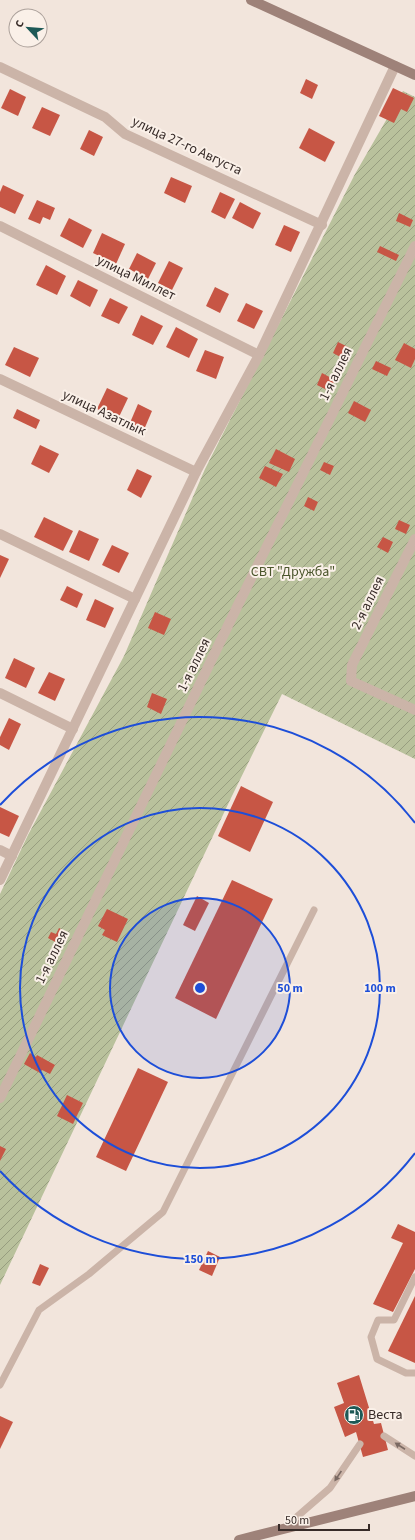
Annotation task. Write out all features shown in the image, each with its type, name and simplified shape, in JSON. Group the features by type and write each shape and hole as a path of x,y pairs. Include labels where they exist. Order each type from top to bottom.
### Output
{"main road":[{"path":"251,0 415,75"},
{"path":"239,1540 415,1496"}],"street":[{"path":"0,880 196,472 259,355 322,225 395,66"},
{"name":"улица 27-го Августа","path":"0,67 105,118 126,134 322,225"},
{"name":"улица Миллет","path":"0,226 259,355"},
{"name":"1-я аллея","path":"0,1098 415,246"},
{"name":"улица Азатлык","path":"0,379 196,472"},
{"path":"0,534 135,599"},
{"name":"2-я аллея","path":"415,539 352,665 351,680 415,710"},
{"path":"0,693 73,729"},
{"path":"0,850 12,856"}],"lane":[{"path":"0,1385 39,1310 89,1274 163,1212 314,910"},
{"path":"415,1277 394,1320 378,1320 371,1337 377,1359 406,1373 415,1373"},
{"path":"384,1436 415,1456"},
{"path":"282,1530 330,1488 360,1444"}],"green space":[{"name":"СВТ \"Дружба\"","path":"403,91 415,97 415,759 282,694 231,798 0,1285 0,894 28,835 124,656 205,469 355,174"}],"building":[{"path":"306,79 318,85 312,99 300,93"},
{"path":"393,88 414,98 407,112 401,109 394,123 379,116"},
{"path":"10,89 26,97 18,116 1,108"},
{"path":"42,107 60,115 50,136 32,128"},
{"path":"309,128 335,142 325,162 299,148"},
{"path":"89,130 103,137 94,156 80,149"},
{"path":"171,177 192,186 185,203 164,193"},
{"path":"3,185 24,195 15,214 0,207 0,192"},
{"path":"220,192 235,199 225,219 211,212"},
{"path":"37,200 55,208 50,220 43,217 40,224 28,219"},
{"path":"240,202 261,213 253,229 232,218"},
{"path":"399,213 413,220 410,227 396,221"},
{"path":"69,218 92,230 83,248 60,236"},
{"path":"284,225 300,232 291,252 275,245"},
{"path":"102,233 125,244 116,264 93,253"},
{"path":"380,246 399,255 396,261 377,252"},
{"path":"137,253 156,263 148,279 129,269"},
{"path":"169,261 183,268 172,290 158,283"},
{"path":"46,265 66,276 57,295 36,285"},
{"path":"78,280 98,290 90,307 70,296"},
{"path":"215,287 229,294 220,313 206,306"},
{"path":"110,298 128,307 119,324 101,316"},
{"path":"246,303 263,311 254,329 237,321"},
{"path":"141,315 163,326 153,345 132,335"},
{"path":"176,327 198,339 189,358 166,347"},
{"path":"338,342 350,348 344,359 333,353"},
{"path":"404,343 415,349 415,359 411,368 395,360"},
{"path":"14,347 39,358 30,377 5,365"},
{"path":"205,350 224,357 216,379 196,371"},
{"path":"376,361 391,368 387,376 372,369"},
{"path":"322,373 335,380 329,391 317,385"},
{"path":"107,388 128,398 118,419 97,409"},
{"path":"354,401 371,410 365,422 348,413"},
{"path":"138,404 152,411 143,432 129,425"},
{"path":"17,409 40,420 36,429 13,418"},
{"path":"40,445 59,454 49,473 31,464"},
{"path":"276,449 295,459 289,472 269,463"},
{"path":"324,462 334,466 330,475 320,470"},
{"path":"265,466 283,474 276,487 259,478"},
{"path":"137,469 152,476 141,498 127,490"},
{"path":"308,497 318,502 314,511 304,506"},
{"path":"44,517 73,531 63,551 34,537"},
{"path":"399,520 410,525 406,534 395,529"},
{"path":"79,530 99,539 89,561 69,552"},
{"path":"383,537 393,542 388,553 377,547"},
{"path":"112,545 129,553 119,573 102,565"},
{"path":"0,555 9,559 0,578"},
{"path":"67,586 83,594 77,608 60,600"},
{"path":"95,599 114,608 105,628 86,620"},
{"path":"155,612 171,619 164,635 148,628"},
{"path":"14,658 35,668 26,688 5,678"},
{"path":"49,672 65,679 55,701 38,693"},
{"path":"152,693 167,699 161,714 147,707"},
{"path":"9,718 21,724 9,750 0,745 0,737"},
{"path":"241,786 273,802 250,852 218,836"},
{"path":"0,807 19,816 9,837 0,833"},
{"path":"232,880 273,899 216,1019 175,998"},
{"path":"197,896 209,903 195,931 183,925"},
{"path":"107,909 128,919 117,942 102,935 105,930 98,926"},
{"path":"59,928 65,931 59,944 48,938 51,932 56,934"},
{"path":"30,1053 36,1057 37,1055 55,1065 50,1074 42,1070 40,1073 24,1064"},
{"path":"138,1068 168,1082 126,1171 96,1157"},
{"path":"67,1095 83,1103 73,1124 57,1116"},
{"path":"0,1146 6,1149 0,1161"},
{"path":"398,1224 415,1232 415,1269 393,1312 373,1304 403,1243 391,1238"},
{"path":"208,1251 220,1257 212,1276 199,1270"},
{"path":"40,1264 49,1268 40,1286 32,1283"},
{"path":"415,1296 415,1363 388,1351"},
{"name":"Веста","path":"359,1375 374,1424 381,1423 388,1450 363,1457 356,1432 345,1437 334,1407 344,1403 337,1383"},
{"path":"0,1416 13,1422 0,1449"}],"place":[{"name":"Веста","path":"354,1415"}]}
